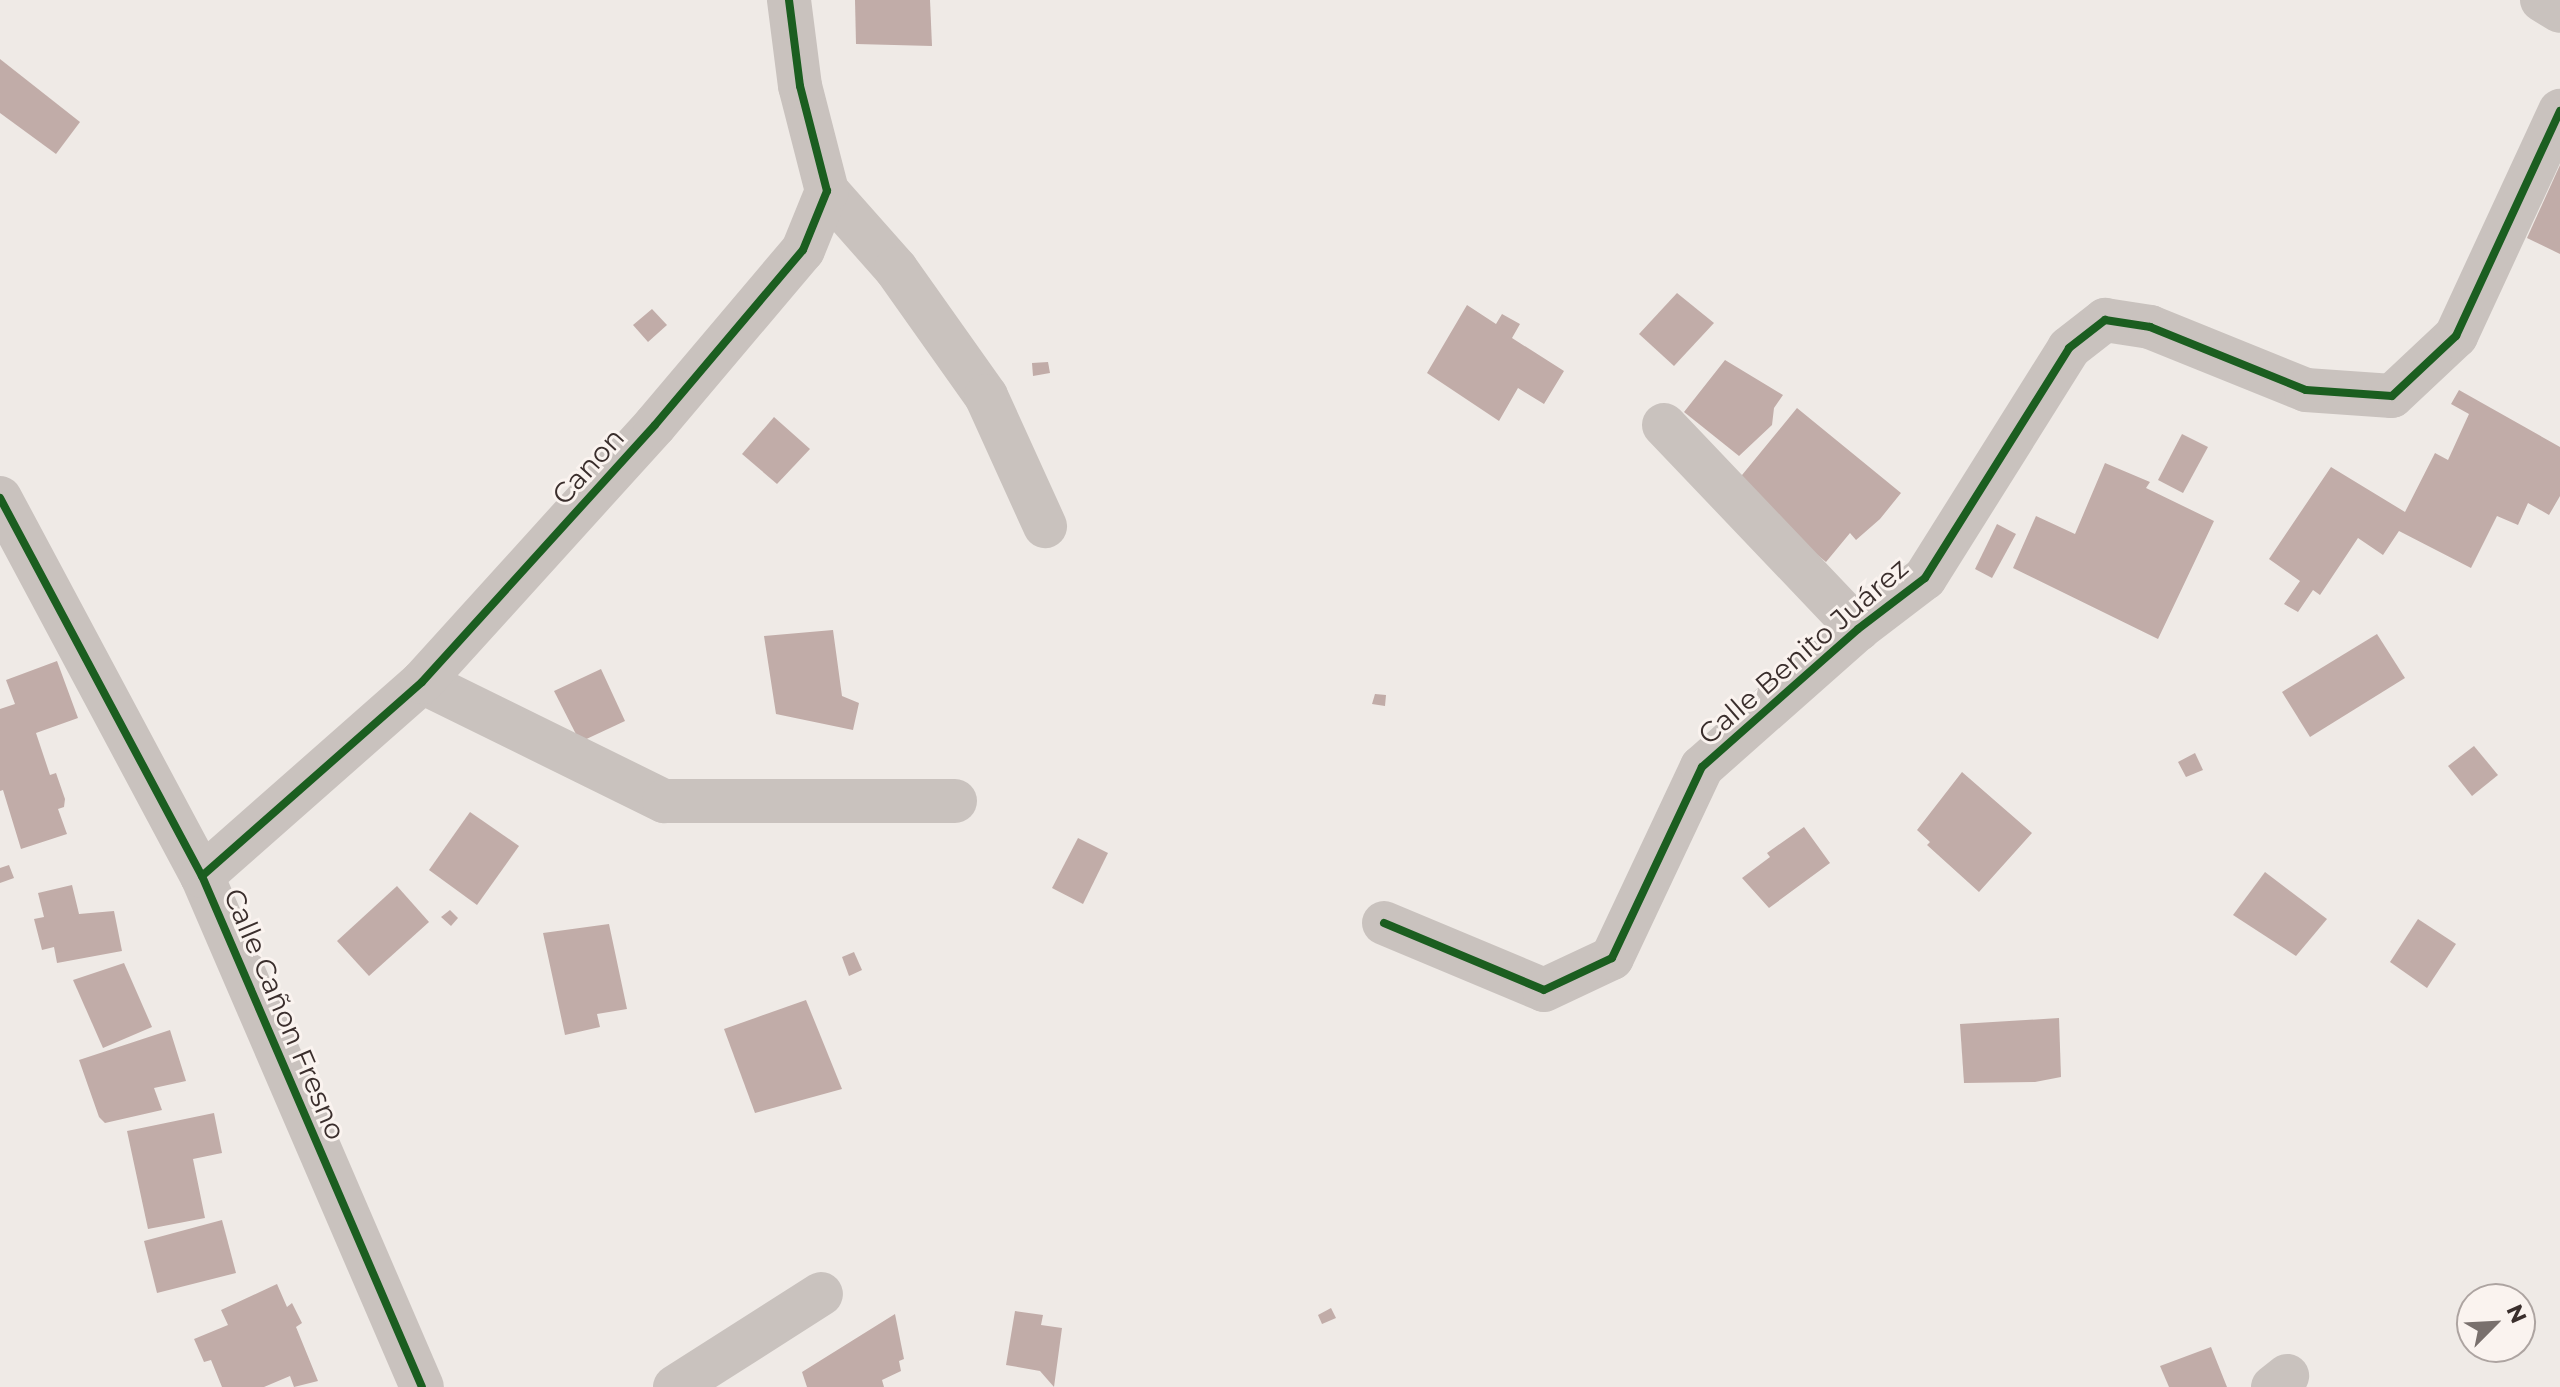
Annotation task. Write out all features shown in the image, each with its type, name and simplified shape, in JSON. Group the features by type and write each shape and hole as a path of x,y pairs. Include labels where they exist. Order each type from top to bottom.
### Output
{"street":[{"path":"789,0 800,86 827,191 896,269 986,396 1045,526"},
{"path":"2542,0 2560,11"},
{"name":"Calle Benito Juárez","path":"1384,923 1544,990 1612,958 1702,767 1858,629 1925,578 2069,348 2105,320 2150,327 2306,390 2392,396 2456,336 2560,111"},
{"name":"Canon","path":"202,876 422,682 655,425 803,250 827,191"},
{"path":"1664,425 1858,629"},
{"name":"Calle Cañon Fresno","path":"0,498 202,876 422,1387"},
{"path":"422,682 664,801 955,801"},
{"path":"675,1387 821,1294"}],"building":[{"path":"855,0 930,0 932,46 856,44"},
{"path":"0,59 80,122 56,154 0,113"},
{"path":"2560,165 2560,254 2527,238"},
{"path":"1677,293 1714,323 1674,366 1639,334"},
{"path":"1467,305 1496,324 1502,314 1520,324 1512,338 1564,371 1544,404 1518,388 1499,421 1427,373"},
{"path":"652,309 667,325 648,342 633,325"},
{"path":"1725,360 1783,395 1774,408 1772,425 1739,456 1684,412"},
{"path":"1048,362 1050,373 1033,376 1032,363"},
{"path":"2459,390 2560,447 2560,496 2549,515 2528,503 2518,525 2497,516 2471,568 2399,531 2383,555 2358,538 2320,595 2313,590 2298,612 2284,604 2300,581 2269,559 2331,467 2405,512 2435,453 2448,460 2469,414 2451,404"},
{"path":"1797,408 1901,493 1880,519 1856,540 1850,533 1826,562 1733,486"},
{"path":"774,417 810,449 777,484 742,454"},
{"path":"2182,434 2208,447 2183,493 2158,480"},
{"path":"2105,463 2150,482 2146,488 2214,521 2158,639 2013,568 2036,516 2075,534"},
{"path":"1997,524 2016,534 1992,578 1975,569"},
{"path":"833,630 842,696 859,703 853,730 776,714 764,636"},
{"path":"2377,634 2405,678 2310,737 2282,692"},
{"path":"57,661 78,718 36,733 50,775 56,773 65,799 64,807 58,809 67,834 21,849 3,790 0,791 0,709 15,704 6,680"},
{"path":"601,669 625,721 580,742 554,691"},
{"path":"1375,694 1386,695 1385,706 1372,704"},
{"path":"2474,746 2498,775 2472,796 2448,766"},
{"path":"2195,753 2203,770 2186,777 2178,762"},
{"path":"1962,772 2032,833 1979,892 1927,845 1930,842 1917,830"},
{"path":"470,812 519,846 477,905 429,870"},
{"path":"1804,827 1830,863 1769,908 1742,878 1770,857 1767,853"},
{"path":"1078,838 1108,853 1083,904 1052,888"},
{"path":"9,865 14,878 0,883 0,868"},
{"path":"2265,872 2327,919 2296,956 2233,915"},
{"path":"72,885 79,914 114,911 122,951 57,963 54,947 42,950 34,919 44,917 38,893"},
{"path":"397,886 429,922 369,976 337,941"},
{"path":"450,910 458,918 451,926 441,917"},
{"path":"2418,919 2456,944 2427,988 2390,962"},
{"path":"609,924 627,1009 597,1014 600,1027 565,1035 543,933"},
{"path":"854,952 862,970 849,976 842,957"},
{"path":"124,963 152,1027 103,1048 73,980"},
{"path":"806,1000 842,1089 755,1113 724,1029"},
{"path":"2059,1018 2061,1077 2035,1082 1964,1083 1960,1024"},
{"path":"170,1030 186,1081 154,1088 162,1110 105,1123 99,1117 79,1060"},
{"path":"214,1113 222,1153 193,1159 205,1218 148,1229 127,1131"},
{"path":"222,1220 236,1273 157,1293 144,1241"},
{"path":"277,1284 287,1307 292,1303 302,1323 296,1327 318,1381 294,1387 290,1376 264,1387 222,1387 211,1360 204,1362 194,1339 228,1325 221,1310"},
{"path":"1331,1308 1336,1318 1322,1324 1318,1315"},
{"path":"1015,1311 1043,1315 1041,1325 1062,1328 1054,1387 1040,1371 1006,1365"},
{"path":"895,1314 904,1359 899,1361 901,1371 882,1380 884,1387 807,1387 802,1372"},
{"path":"2211,1347 2227,1387 2169,1387 2160,1366"}],"cycle path":[{"path":"202,876 422,682 655,425 803,250 827,191 800,86 789,0"},
{"path":"1384,923 1544,990 1612,958 1702,767 1858,629 1925,578 2069,348 2105,320 2150,327 2306,390 2392,396 2456,336 2560,111"},
{"path":"0,498 202,876 422,1387"}]}
